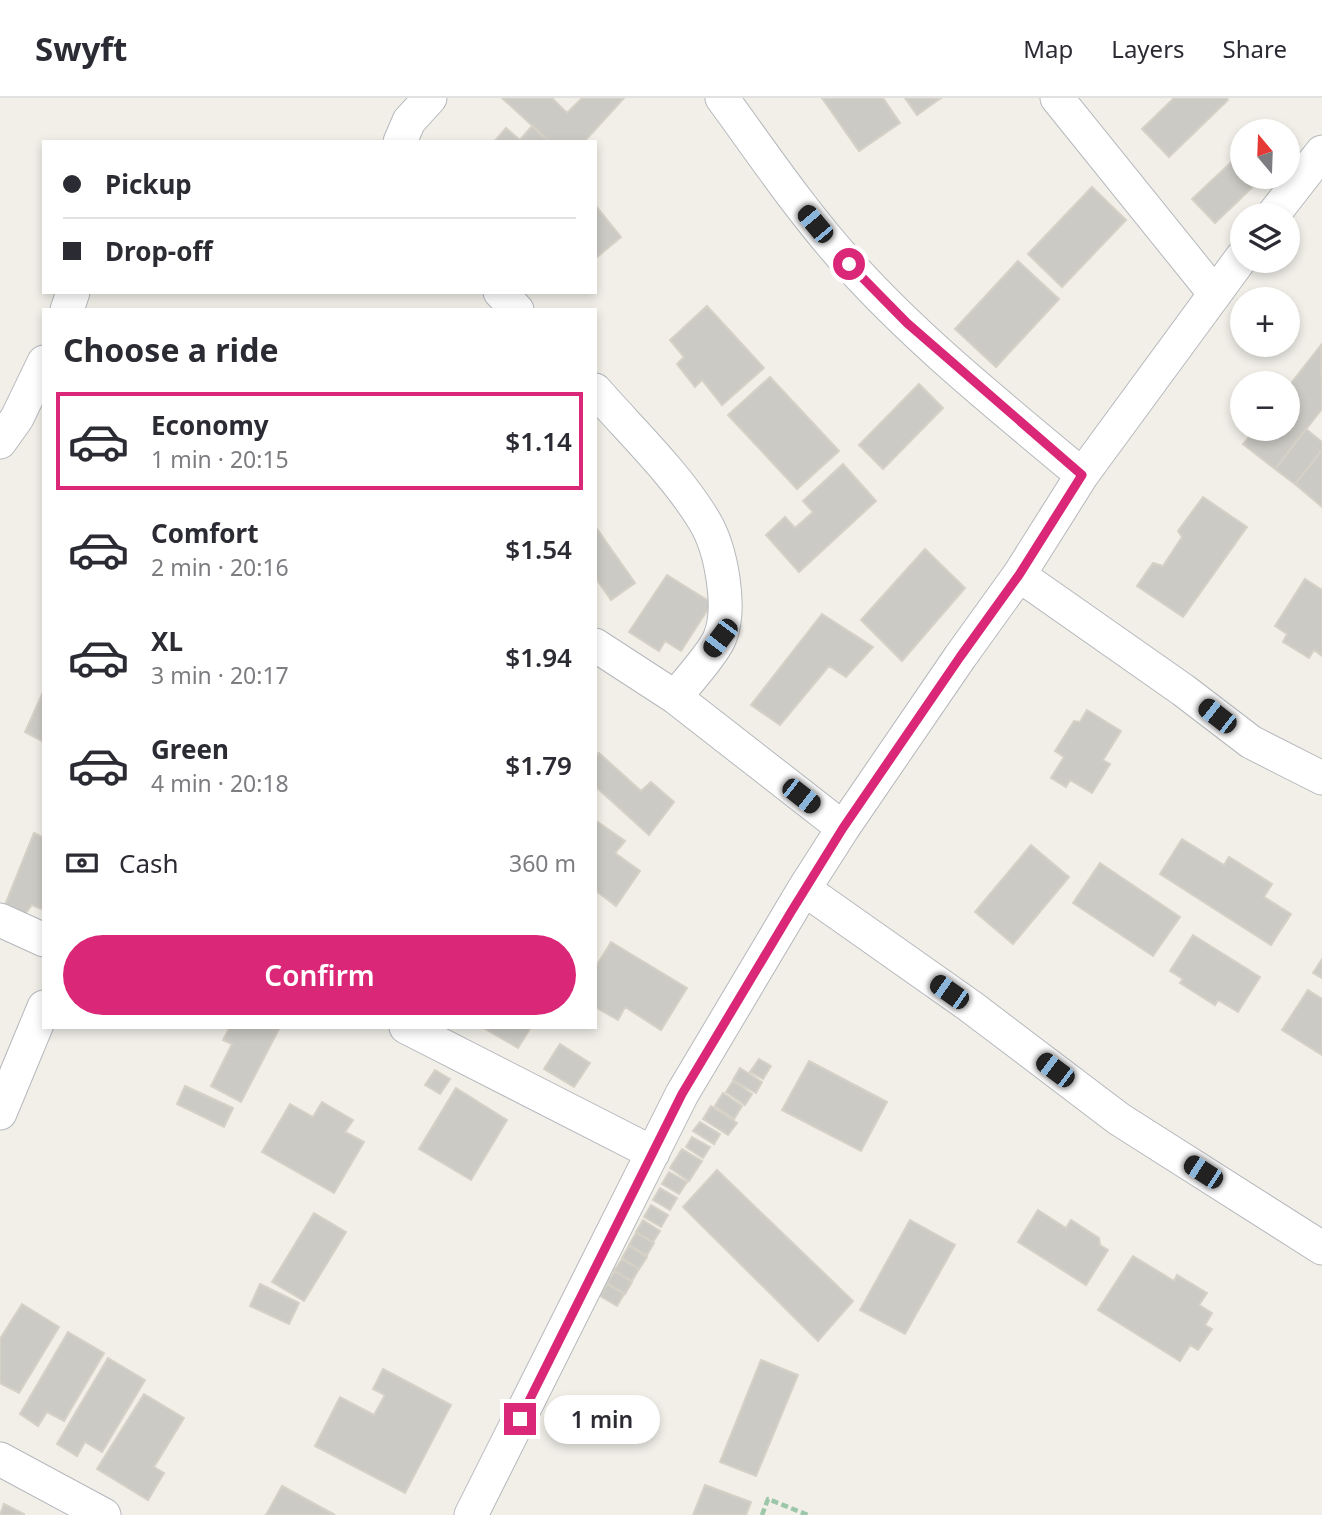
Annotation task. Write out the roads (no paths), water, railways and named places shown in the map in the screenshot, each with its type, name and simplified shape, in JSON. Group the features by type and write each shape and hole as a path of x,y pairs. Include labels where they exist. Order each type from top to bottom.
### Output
{"street":[{"path":"401,140 409,121 430,98"},
{"path":"722,98 799,204 849,264 907,323 1082,475"},
{"path":"1057,98 1215,295"},
{"path":"1282,203 1322,152"},
{"path":"471,1515 682,1094 804,889 960,657 1019,575 1082,475 1231,273"},
{"path":"502,294 515,308"},
{"path":"0,442 17,418 42,366"},
{"path":"597,392 670,474 706,523 722,572 725,605 720,638 675,697"},
{"path":"1019,575 1183,690 1251,742 1322,778"},
{"path":"597,646 675,697 843,828"},
{"path":"804,889 970,1006 1119,1119 1322,1248"},
{"path":"0,920 42,939"},
{"path":"0,1113 42,1012"},
{"path":"410,1029 653,1153"},
{"path":"0,1459 104,1515"}]}
